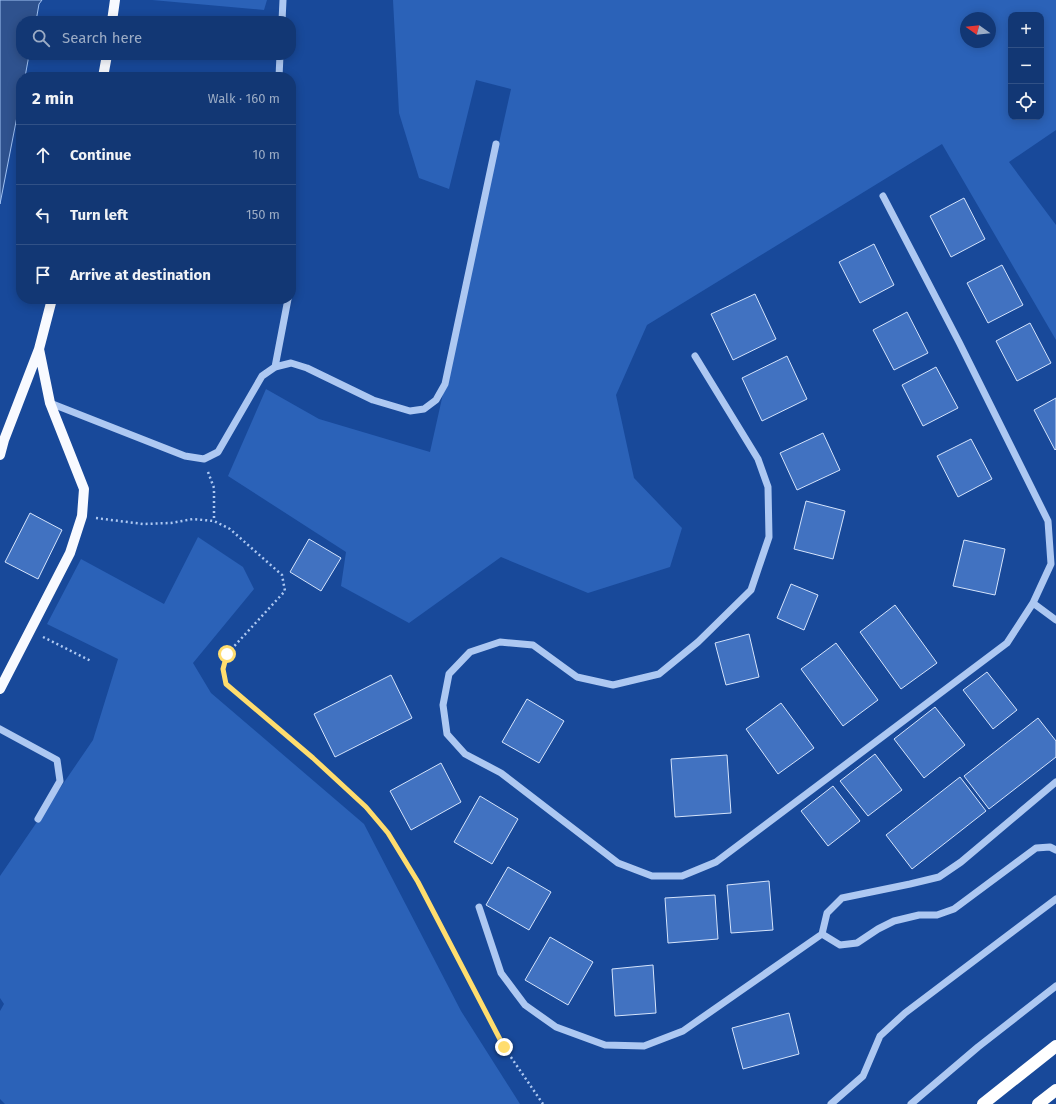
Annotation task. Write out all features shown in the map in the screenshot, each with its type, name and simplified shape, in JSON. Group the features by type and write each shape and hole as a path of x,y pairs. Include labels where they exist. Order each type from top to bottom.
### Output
{"highway":[{"path":"983,1104 1056,1046"},
{"path":"1038,1104 1056,1090"}],"main road":[{"path":"113,16 116,0"},
{"path":"104,72 106,60"},
{"path":"0,455 4,440 39,349 51,304"},
{"path":"0,690 70,553 82,516 84,489 50,403 39,349"}],"street":[{"path":"282,16 284,0"},
{"path":"279,72 280,60"},
{"path":"50,403 185,456 204,459 218,452 262,376 275,367 291,363 307,368 373,400 410,411 424,409 436,400 445,384 496,144"},
{"path":"695,356 758,459 768,487 769,537 751,590 698,642 659,674 613,685 576,677 533,645 500,642 470,652 449,674 443,705 447,734 465,754 501,773 618,863 652,876 682,876 716,862 1007,643 1033,603 1051,564 1048,521 962,348 883,196"},
{"path":"275,367 287,304"},
{"path":"1033,603 1056,620"},
{"path":"0,729 57,760 60,781 38,819"},
{"path":"479,907 501,973 525,1005 556,1027 605,1045 644,1046 683,1031 822,934 827,913 842,898 910,884 939,876 961,862 1056,782"},
{"path":"822,934 840,945 857,943 878,929 894,921 919,915 937,915 954,909 1036,848 1050,847 1056,850"},
{"path":"831,1104 863,1076 880,1036 906,1013 1056,899"},
{"path":"911,1104 978,1047 1056,986"}],"path":[{"path":"204,459 214,488 214,521"},
{"path":"82,516 143,524 171,523 193,519 214,521 230,529 282,576 285,591 227,654 223,669 226,684 313,758 366,807 388,833 418,882 504,1047 543,1104"},
{"path":"30,631 91,661"}],"shaded area":[{"path":"0,0 42,0 39,4 37,16 16,16 16,60 28,60 26,72 16,72 16,122 0,204"},
{"path":"152,0 267,0 264,10"},
{"path":"393,0 1056,0 1056,130 1009,162 1056,225 1056,340 942,144 647,325 616,395 634,478 682,528 670,567 588,593 501,557 409,623 341,586 346,552 228,476 266,389 319,419 430,452 511,89 476,80 449,189 419,178 399,113"},
{"path":"198,537 243,567 254,589 193,663 211,693 364,824 461,1011 520,1104 5,1104 0,1099 0,1011 4,1004 0,998 0,876 93,740 118,659 47,624 81,559 164,604"}],"building":[{"path":"964,198 985,239 951,257 930,216"},
{"path":"874,244 894,285 860,303 839,262"},
{"path":"1002,265 1023,305 988,323 967,283"},
{"path":"755,294 776,339 733,360 711,314"},
{"path":"907,312 928,353 894,370 873,330"},
{"path":"1030,323 1051,363 1017,381 996,341"},
{"path":"787,356 807,399 762,421 742,378"},
{"path":"936,367 958,408 923,426 902,385"},
{"path":"1056,398 1056,449 1055,450 1034,410"},
{"path":"823,433 840,470 797,490 780,453"},
{"path":"971,439 992,479 958,497 937,456"},
{"path":"806,501 845,511 833,559 794,549"},
{"path":"30,513 62,530 38,579 5,562"},
{"path":"309,539 341,558 321,591 290,572"},
{"path":"964,540 1005,549 995,595 953,586"},
{"path":"791,584 818,595 804,630 777,618"},
{"path":"895,605 937,663 901,689 860,632"},
{"path":"749,634 759,677 726,685 715,643"},
{"path":"836,643 878,700 843,726 801,669"},
{"path":"987,672 1017,710 993,729 963,690"},
{"path":"391,675 412,718 335,757 314,714"},
{"path":"527,699 564,721 539,763 502,742"},
{"path":"781,703 814,748 778,774 746,729"},
{"path":"935,707 965,745 924,778 894,739"},
{"path":"1038,718 1056,741 1056,757 989,809 964,776"},
{"path":"875,754 902,790 868,816 840,781"},
{"path":"727,755 731,813 675,817 671,759"},
{"path":"441,763 461,802 411,830 390,791"},
{"path":"960,777 986,811 912,869 886,835"},
{"path":"833,786 860,821 828,846 801,811"},
{"path":"480,796 518,819 492,864 454,842"},
{"path":"508,867 551,892 529,930 486,905"},
{"path":"769,881 773,930 731,933 727,885"},
{"path":"715,895 718,939 668,943 665,898"},
{"path":"550,937 593,962 568,1005 525,980"},
{"path":"653,965 656,1013 615,1016 612,969"},
{"path":"789,1013 799,1054 743,1069 732,1028"}],"route":[{"path":"227,654 223,669 226,684 313,758 366,807 388,833 418,882 504,1047"}]}
